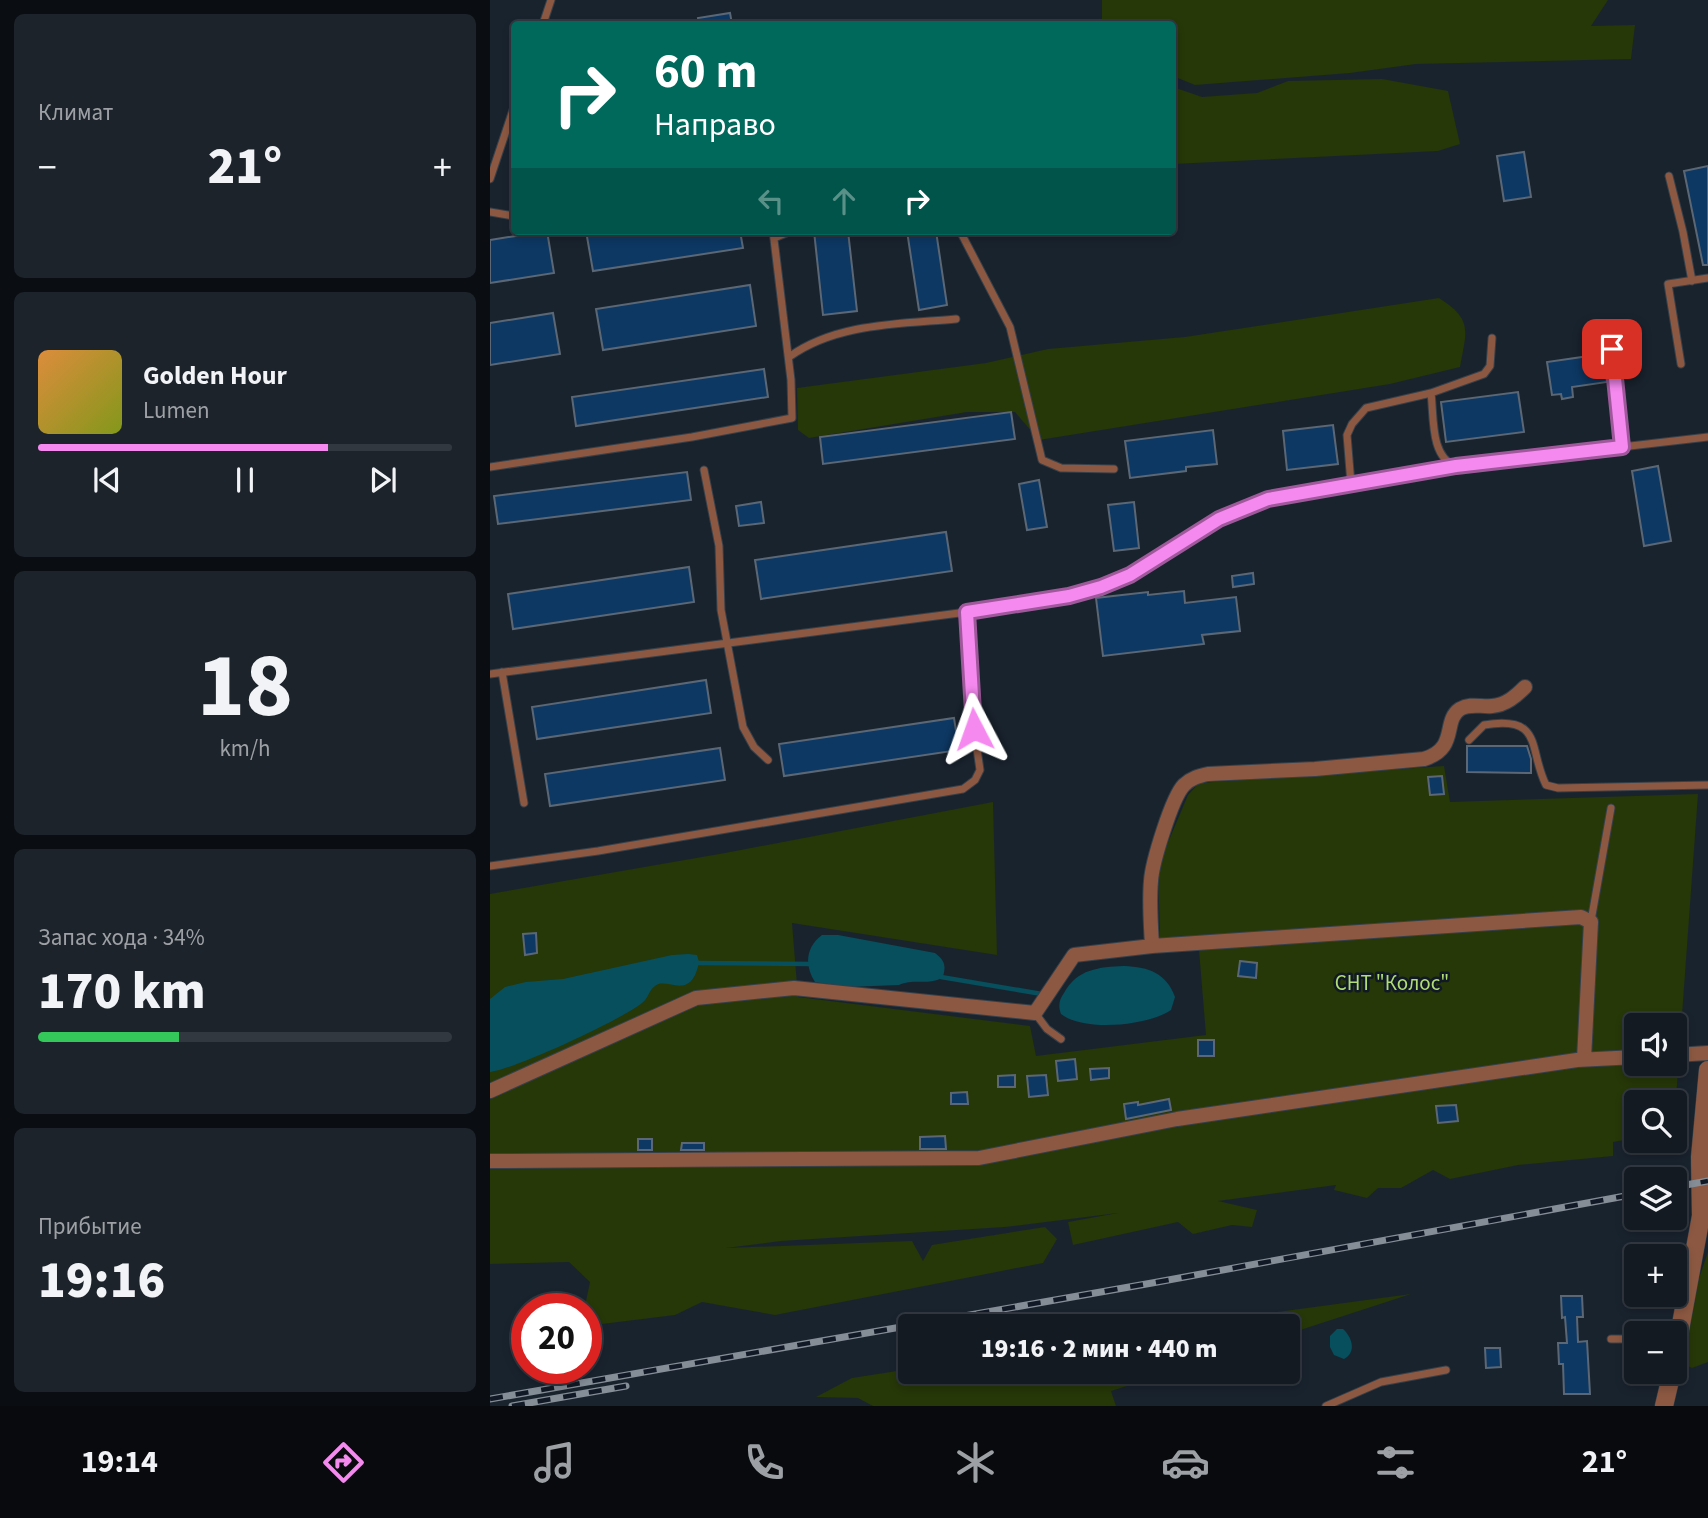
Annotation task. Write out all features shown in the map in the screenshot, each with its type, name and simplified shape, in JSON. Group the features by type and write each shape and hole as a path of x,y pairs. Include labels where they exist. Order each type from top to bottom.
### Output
{"street":[{"path":"1152,946 1152,870 1172,808 1185,783 1194,777 1208,774 1315,769 1424,759 1441,750 1446,743 1453,718 1462,708 1504,703 1525,687"},
{"path":"490,1091 696,998 794,988 1035,1013 1074,955 1152,946 1581,918 1591,922 1584,1059"},
{"path":"1687,1054 1708,1053"},
{"path":"490,1161 979,1158 1177,1119 1584,1059 1624,1057"},
{"path":"1680,1321 1702,1202 1702,1130 1708,1069"},
{"path":"1664,1406 1669,1384"}],"lane":[{"path":"543,21 551,0"},
{"path":"490,179 511,116"},
{"path":"1669,176 1692,281"},
{"path":"490,212 511,216"},
{"path":"490,467 692,437 792,418 789,357 774,235"},
{"path":"962,235 1010,327 1042,460 1061,468 1114,469"},
{"path":"1681,364 1668,284 1708,278"},
{"path":"789,357 817,340 842,333 956,318"},
{"path":"1351,484 1347,435 1352,424 1366,408 1431,393 1484,374 1490,366 1492,338"},
{"path":"1612,349 1622,447"},
{"path":"1431,393 1440,455 1447,463 1456,466"},
{"path":"490,674 967,612 1069,596 1130,575 1219,519 1268,499 1456,466 1708,437"},
{"path":"704,470 719,546 721,610 743,727 754,747 768,760"},
{"path":"490,866 598,851 963,789 975,780 980,770 974,729 967,612"},
{"path":"502,672 524,803"},
{"path":"1469,740 1485,725 1510,724 1527,730 1534,739 1541,777 1546,785 1558,788 1708,785"},
{"path":"1591,922 1611,808"},
{"path":"1035,1013 1047,1029 1061,1039"},
{"path":"1611,1339 1624,1339"},
{"path":"1326,1406 1381,1382 1446,1370"}],"green space":[{"path":"1102,0 1608,0 1591,26 1635,25 1631,59 1416,64 1350,73 1195,85 1176,77 1176,21 1102,21"},
{"path":"1382,79 1448,91 1460,144 1438,151 1176,164 1176,88 1202,97 1257,93 1288,81"},
{"path":"1439,298 1463,320 1465,336 1460,367 1390,384 1039,440 1015,412 967,412 809,438 798,430 797,388 986,363 1048,349 1185,337"},
{"name":"СНТ \"Колос\"","path":"1444,766 1450,802 1698,794 1682,1013 1624,1013 1624,1076 1678,1076 1677,1090 1624,1090 1624,1140 1613,1142 1613,1156 1518,1165 1450,1179 1433,1170 1401,1188 1378,1188 1367,1198 1334,1190 1336,1185 1218,1201 1257,1210 1252,1227 1232,1225 1193,1234 1178,1222 1073,1245 1068,1222 1118,1213 1005,1227 781,1241 726,1248 912,1241 923,1261 932,1245 1045,1227 1057,1239 1043,1263 775,1315 702,1302 675,1315 602,1324 602,1293 588,1293 590,1282 569,1262 490,1264 490,894 993,802 997,955 792,923 798,997 1030,1026 1036,1056 1206,1035 1198,938 1160,940 1158,866 1188,795 1199,783"},
{"path":"1708,1252 1708,1362 1692,1368 1687,1366 1687,1336 1696,1287"},
{"path":"1411,1294 1300,1330 1300,1314 1262,1314"},
{"path":"898,1371 898,1384 1133,1384 1111,1391 1116,1406 873,1406 858,1398 816,1397 852,1378"}],"water":[{"path":"822,935 838,935 935,953 944,964 943,977 933,981 899,985 848,987 815,982 809,969 808,957 813,945"},
{"path":"672,955 697,955 699,962 695,974 685,985 655,986 642,1003 592,1031 543,1054 490,1072 490,999 505,987 563,979"},
{"path":"1124,966 1149,970 1167,982 1175,997 1171,1010 1147,1020 1116,1025 1084,1023 1061,1014 1061,998 1075,979 1097,969"},
{"path":"1337,1329 1343,1329 1352,1344 1351,1352 1344,1359 1334,1355 1330,1347 1330,1336"}],"building":[{"path":"730,13 731,21 698,21 698,18"},
{"path":"1524,152 1531,197 1504,201 1497,156"},
{"path":"1708,166 1708,265 1703,265 1684,171"},
{"path":"522,235 548,235 554,273 490,283 490,240"},
{"path":"587,235 741,235 743,248 593,271"},
{"path":"814,235 848,235 857,311 823,315"},
{"path":"908,235 937,235 947,305 919,310"},
{"path":"750,285 756,326 603,350 596,309"},
{"path":"553,313 560,354 490,365 490,323"},
{"path":"1603,354 1607,382 1572,387 1573,397 1562,399 1561,394 1552,395 1547,362"},
{"path":"764,369 768,397 576,426 572,397"},
{"path":"1518,392 1524,432 1446,442 1441,402"},
{"path":"1011,412 1015,439 823,464 820,437"},
{"path":"1333,425 1338,464 1287,470 1283,431"},
{"path":"1213,430 1217,464 1130,478 1125,441"},
{"path":"1658,466 1671,541 1644,546 1632,471"},
{"path":"687,472 691,500 498,524 494,496"},
{"path":"1039,480 1047,527 1027,530 1019,484"},
{"path":"761,502 764,523 739,526 736,506"},
{"path":"1134,502 1139,548 1114,551 1108,505"},
{"path":"946,532 952,571 761,599 755,560"},
{"path":"689,567 694,602 513,629 508,594"},
{"path":"1253,573 1254,584 1233,587 1232,576"},
{"path":"1184,591 1185,603 1236,597 1240,631 1202,635 1204,644 1103,656 1096,598"},
{"path":"706,680 711,713 537,739 532,707"},
{"path":"954,718 959,750 784,776 779,744"},
{"path":"1467,746 1527,746 1531,773 1467,772"},
{"path":"720,748 725,780 550,806 545,774"},
{"path":"1442,776 1444,794 1430,795 1428,777"},
{"path":"536,933 537,953 525,955 523,934"},
{"path":"1240,961 1257,963 1256,978 1238,976"},
{"path":"1198,1040 1214,1040 1214,1056 1198,1056"},
{"path":"1075,1059 1077,1079 1058,1081 1056,1061"},
{"path":"1109,1068 1109,1078 1091,1080 1090,1069"},
{"path":"1015,1075 1015,1087 998,1087 998,1076"},
{"path":"1046,1075 1048,1095 1029,1097 1027,1076"},
{"path":"967,1092 968,1104 951,1104 951,1093"},
{"path":"1169,1099 1171,1110 1126,1119 1124,1104 1138,1102 1138,1105"},
{"path":"1456,1105 1458,1121 1438,1123 1436,1106"},
{"path":"945,1136 946,1149 920,1149 920,1137"},
{"path":"638,1139 652,1139 652,1150 638,1150"},
{"path":"682,1143 704,1143 704,1150 681,1150"},
{"path":"1561,1296 1582,1296 1583,1317 1577,1317 1578,1342 1587,1341 1590,1394 1564,1394 1563,1364 1559,1364 1558,1343 1567,1343"},
{"path":"1485,1348 1500,1348 1501,1367 1486,1368"}],"waterway":[{"path":"696,963 810,964"},
{"path":"941,977 1042,994"}],"railway":[{"path":"1687,1185 1708,1181"},
{"path":"490,1399 1152,1283 1624,1196"},
{"path":"512,1406 626,1386"}],"route":[{"path":"974,729 967,612 1069,596 1101,587 1130,575 1219,519 1268,499 1456,466 1622,447 1612,349"}]}
